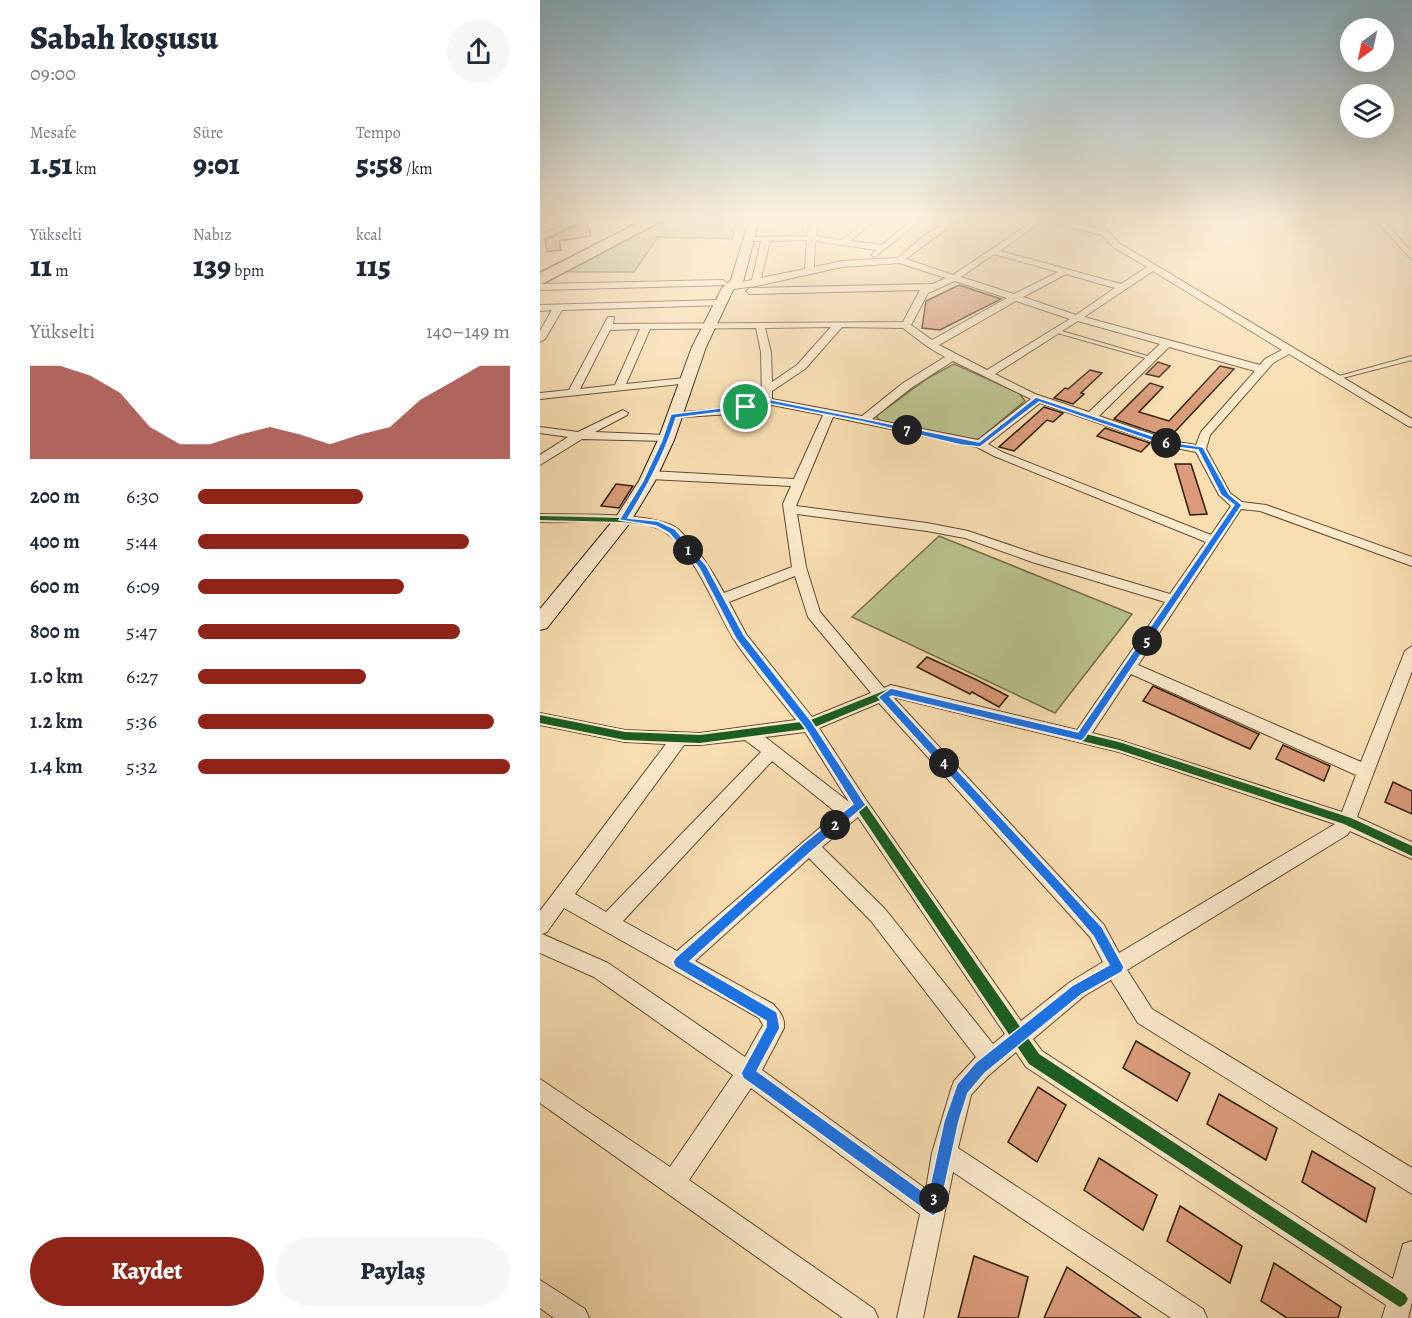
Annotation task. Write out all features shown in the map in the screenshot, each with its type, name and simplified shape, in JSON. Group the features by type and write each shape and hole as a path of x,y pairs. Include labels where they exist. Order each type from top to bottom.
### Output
{"street":[{"path":"540,623 547,607 623,520 650,475 666,438 685,381 728,282"},
{"path":"724,292 737,282"},
{"path":"540,308 618,306 724,292 763,282"},
{"path":"906,325 924,291 946,282"},
{"path":"965,282 1077,318 1261,369"},
{"path":"931,345 1047,282"},
{"path":"1101,282 1122,287"},
{"path":"986,375 1130,282"},
{"path":"1176,282 1412,424"},
{"path":"573,392 629,285"},
{"path":"540,287 629,285 724,292 933,287"},
{"path":"540,339 559,307"},
{"path":"673,416 730,411 767,396 801,367 839,324"},
{"path":"760,325 766,352 767,396"},
{"path":"607,327 906,325 931,345 986,375 1038,399 1170,444 1200,448"},
{"path":"619,388 646,327"},
{"path":"1091,417 1167,343"},
{"path":"1289,350 1269,361 1204,434 1200,448 1225,495 1238,505 1262,508 1412,562"},
{"path":"864,420 895,394 936,365 954,357"},
{"path":"540,396 685,381"},
{"path":"767,396 829,414 980,444 998,454 1215,541"},
{"path":"980,444 1038,399"},
{"path":"540,461 579,435 623,413"},
{"path":"829,414 789,504 800,569 813,614 883,697 1097,932 1117,967 1126,992 1145,1016 1412,1182"},
{"path":"540,430 579,435 666,438"},
{"path":"650,475 798,483"},
{"path":"1081,736 1238,505"},
{"path":"790,509 927,526 968,535 1037,560 1174,600"},
{"path":"540,519 623,520 658,524 672,531 703,567 740,637 809,725 855,809 1034,1059 1398,1309 1412,1253"},
{"path":"720,600 800,569"},
{"path":"910,1318 944,1153 962,1089 991,1059 1077,989 1341,830 1347,821 1412,651"},
{"path":"1129,667 1366,772"},
{"path":"540,719 625,736 700,739 809,725 891,692 1119,746 1347,821 1412,851"},
{"path":"748,733 855,809"},
{"path":"540,926 679,739"},
{"path":"608,922 772,751"},
{"path":"680,962 808,846 855,809"},
{"path":"808,846 879,915 991,1059"},
{"path":"562,897 680,962 772,1017 773,1028 748,1073 673,1184"},
{"path":"540,943 601,970 748,1073 933,1208"},
{"path":"540,1090 865,1318"},
{"path":"944,1153 1194,1318"},
{"path":"540,1293 576,1318"}],"lane":[{"path":"1056,331 1151,358"},
{"path":"1335,378 1412,358"}],"green space":[{"path":"954,364 1019,393 1025,401 979,439 971,442 880,422 876,416 928,378"},
{"path":"939,536 1132,614 1055,713 852,617"}],"building":[{"path":"959,285 1001,299 940,330 922,328 926,301"},
{"path":"1158,362 1170,366 1159,377 1146,374"},
{"path":"1220,366 1234,369 1169,438 1114,419 1150,383 1163,387 1139,412 1169,421"},
{"path":"1090,370 1102,373 1073,404 1054,398 1065,388 1068,389"},
{"path":"1044,407 1063,413 1053,422 1047,420 1014,451 999,447"},
{"path":"1105,428 1150,443 1141,452 1097,436"},
{"path":"1175,464 1191,464 1207,514 1190,515"},
{"path":"616,484 633,486 619,508 601,506"},
{"path":"927,657 1008,696 999,707 972,692 970,694 917,667"},
{"path":"1153,686 1259,734 1250,749 1143,701"},
{"path":"1283,745 1330,766 1324,781 1276,759"},
{"path":"1393,782 1412,791 1412,814 1385,802"},
{"path":"1136,1041 1190,1073 1177,1101 1123,1068"},
{"path":"1038,1087 1066,1105 1037,1162 1008,1142"},
{"path":"1219,1094 1277,1128 1266,1160 1207,1124"},
{"path":"1312,1151 1375,1188 1366,1222 1302,1182"},
{"path":"1099,1158 1157,1195 1143,1230 1084,1190"},
{"path":"1180,1206 1242,1246 1230,1283 1167,1241"},
{"path":"974,1256 1028,1277 1018,1318 958,1318"},
{"path":"1274,1263 1341,1307 1338,1318 1287,1318 1261,1301"},
{"path":"1067,1267 1141,1318 1044,1318"}],"cycle path":[{"path":"540,518 623,520 658,524 672,531 703,567 740,637 809,725 860,805 1034,1059 1400,1299"},
{"path":"540,719 625,736 700,739 809,725 891,691 1119,746 1347,821 1412,851"}],"route":[{"path":"1038,399 1170,444 1186,448 1200,448 1225,495 1238,505 1081,736 891,692 883,697 1062,890 1097,932 1117,967 1077,989 980,1068 962,1089 939,1174 933,1208 748,1073 773,1028 772,1017 766,1011 680,962 808,846 860,805 809,725 740,637 703,567 672,531 658,524 623,520 647,481 666,440 673,416 730,411 746,407 767,401 864,420 920,434 980,444 1038,399"}]}
